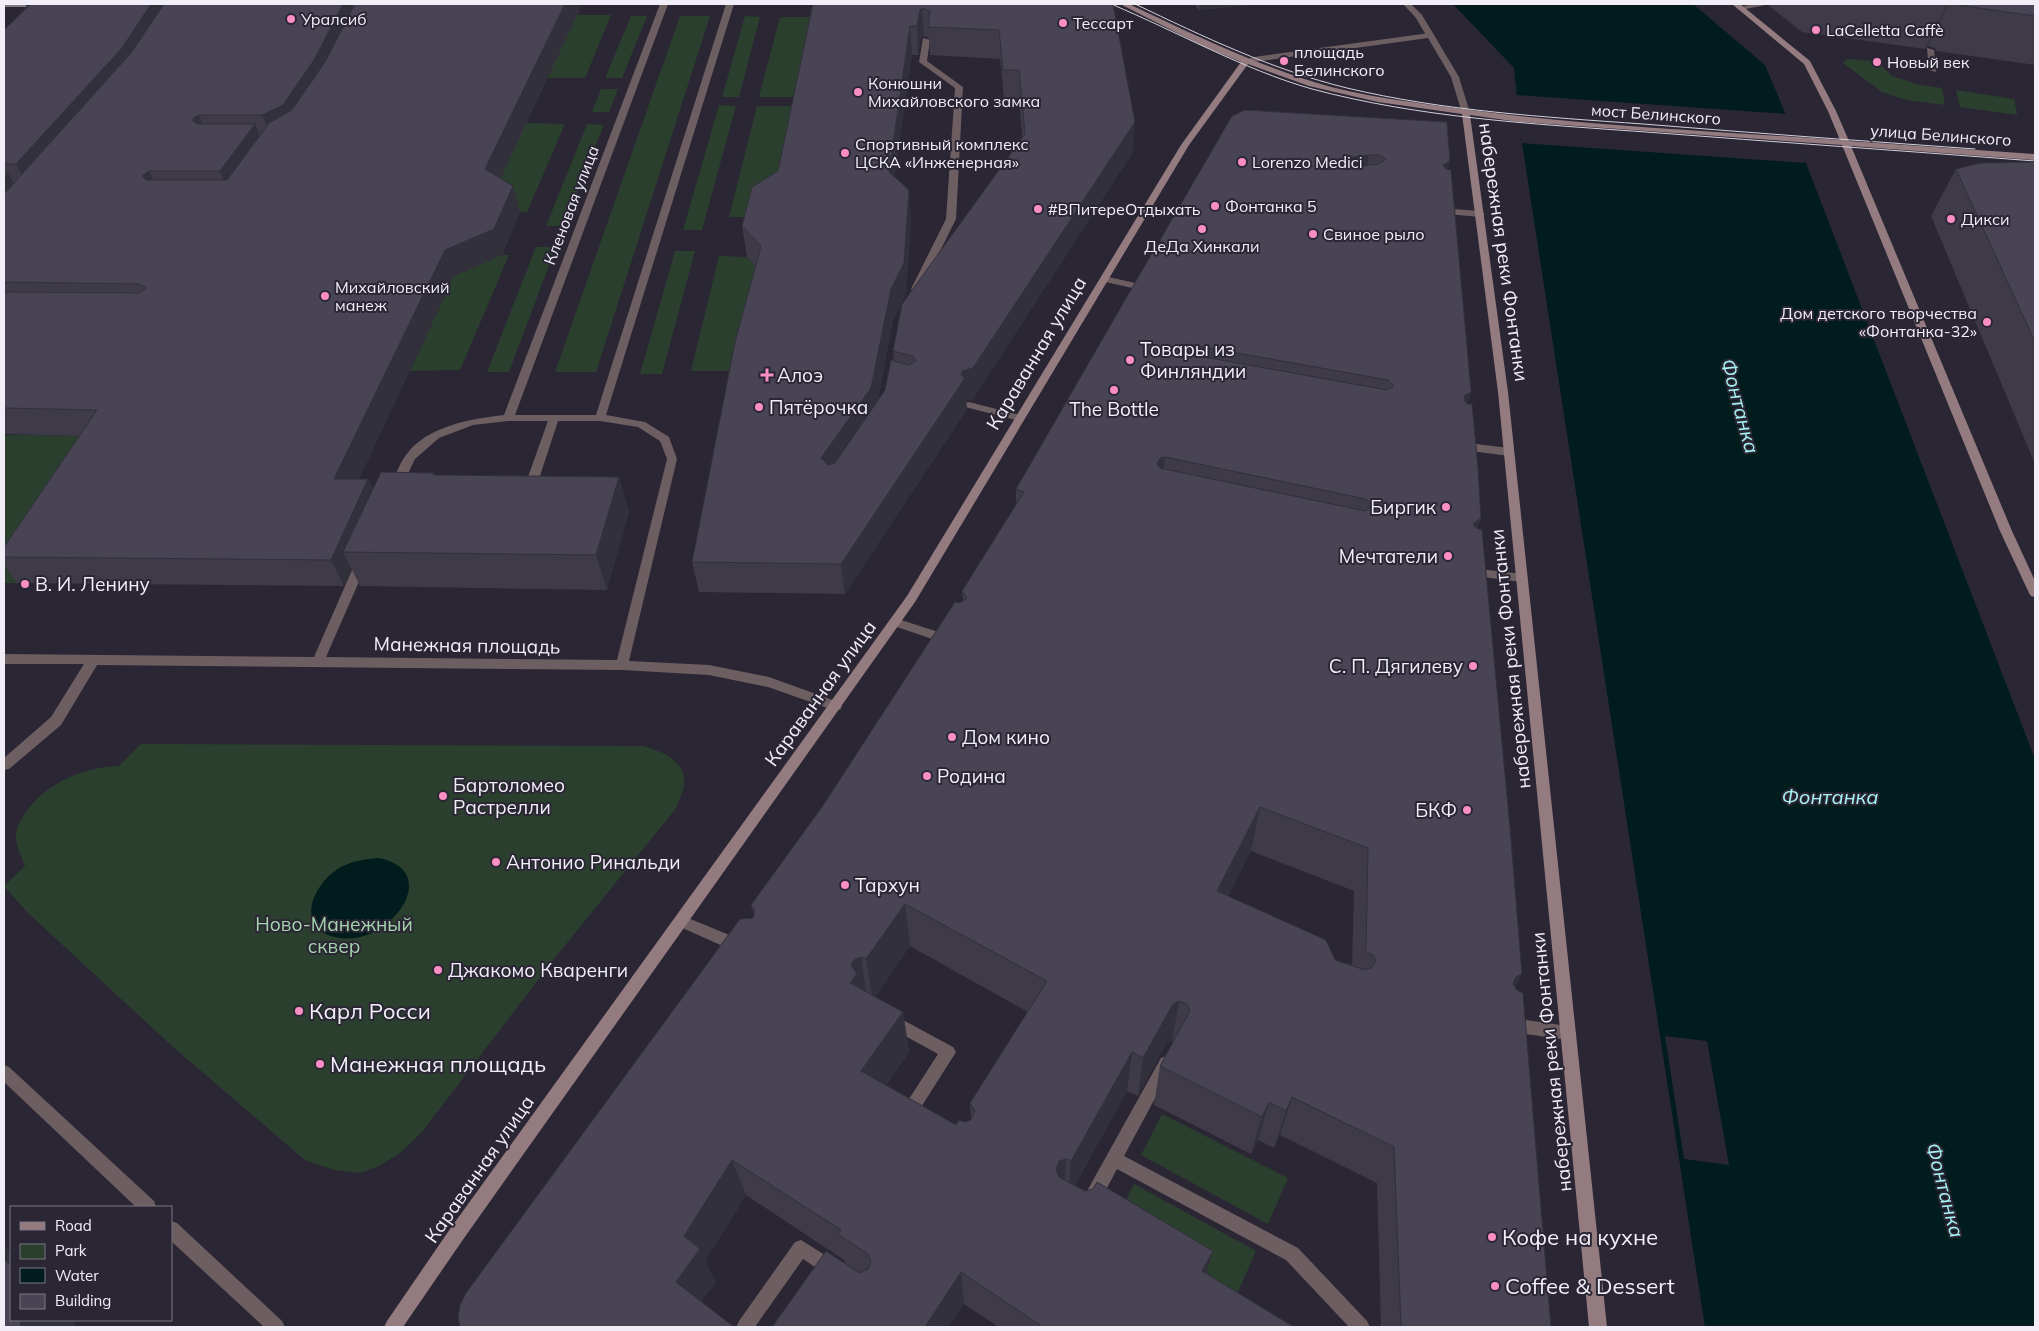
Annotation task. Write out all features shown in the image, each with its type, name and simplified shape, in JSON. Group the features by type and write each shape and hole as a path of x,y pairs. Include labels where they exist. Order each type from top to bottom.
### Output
{"street":[{"name":"Кленовая улица","path":"508,418 664,4"},
{"path":"600,418 730,4"},
{"path":"1124,4 1246,61 1285,75 1378,100 1466,113"},
{"name":"набережная реки Фонтанки","path":"1407,4 1419,17 1455,77 1466,113 1509,452 1598,1327"},
{"path":"1738,6 1766,4"},
{"path":"1738,6 1807,63 1822,88 2006,531 2035,593"},
{"path":"1246,61 1430,35"},
{"path":"913,295 951,219 959,87 923,62 926,40"},
{"path":"1930,50 1933,70"},
{"name":"Караванная улица","path":"393,1327 462,1227 895,622 1185,145 1246,61"},
{"name":"мост Белинского","path":"1466,113 1519,119 1845,143"},
{"name":"улица Белинского","path":"1845,143 2035,157"},
{"path":"1439,211 1480,214"},
{"path":"1104,279 1154,290"},
{"path":"969,405 1020,418"},
{"path":"390,501 410,457 435,436 471,422 508,418 600,418 642,424 665,439 672,460 622,665"},
{"path":"524,505 554,418"},
{"path":"1457,446 1509,452"},
{"path":"318,662 365,555"},
{"path":"1466,571 1522,578"},
{"path":"895,622 961,643"},
{"name":"Манежная площадь","path":"4,658 622,665 709,670 769,682 836,706"},
{"path":"4,765 56,721 93,660"},
{"path":"681,921 757,954"},
{"path":"876,1012 948,1052 908,1113 925,1123"},
{"path":"1501,1024 1568,1033"},
{"path":"1087,1208 1173,1050"},
{"path":"4,1072 147,1206"},
{"path":"1114,1159 1292,1254 1361,1327"},
{"path":"172,1230 276,1327"},
{"path":"745,1327 801,1248 846,1278"}],"green space":[{"path":"577,15 611,15 585,78 547,78"},
{"path":"631,16 647,16 622,78 605,78"},
{"path":"680,16 710,16 596,372 555,372"},
{"path":"745,16 760,17 739,97 722,97"},
{"path":"780,17 819,17 803,97 759,97"},
{"path":"1846,59 1876,61 1892,76 1920,85 1942,88 1945,105 1906,100 1882,92 1843,63"},
{"path":"601,89 618,89 609,112 592,112"},
{"path":"1956,90 2014,99 2017,115 1960,107"},
{"path":"719,105 736,106 702,230 683,230"},
{"path":"757,106 801,106 782,200 756,217 729,217"},
{"path":"526,123 565,124 527,212 520,212 493,195"},
{"path":"587,124 604,125 564,226 546,226"},
{"path":"536,247 556,247 509,372 487,372"},
{"path":"675,251 695,251 662,374 640,374"},
{"path":"502,255 509,255 460,370 410,371 454,276"},
{"path":"719,256 747,257 765,277 741,371 691,371"},
{"path":"4,435 113,436 17,583 4,583"},
{"name":"Ново-Манежный сквер","path":"141,744 643,746 665,754 677,763 684,777 684,785 677,807 554,959 422,1132 400,1153 379,1166 360,1173 334,1170 305,1160 172,1046 27,912 4,886 25,866 17,846 16,833 20,821 32,804 42,794 65,779 91,770 119,766"},
{"path":"1162,1114 1288,1178 1268,1224 1141,1155"},
{"path":"1134,1184 1256,1251 1235,1299 1113,1226"}],"water":[{"name":"Фонтанка","path":"1453,4 1693,4 1765,65 1806,163 2035,759 2035,1327 1705,1327 1522,143 1514,68"},
{"path":"378,858 398,865 407,877 409,891 403,905 392,919 376,931 359,937 340,938 325,934 316,927 312,917 315,895 330,875 345,865"}],"pier":[{"path":"1516,95 1786,114 1806,163 1522,143"},
{"path":"1645,955 1647,955 1691,1240 1689,1240"},
{"path":"1665,1036 1707,1041 1729,1165 1684,1159"}],"building":[{"path":"31,4 151,4 122,48 16,164 4,164 4,30"},
{"name":"Михайловский манеж","path":"164,4 343,4 314,60 283,105 262,115 199,115 193,118 193,121 198,124 255,124 220,171 149,171 142,176 146,180 227,180 269,123 292,110 325,62 355,4 565,4 485,169 513,186 494,229 445,250 334,479 368,479 331,560 4,557 4,547 97,410 4,408 4,292 139,293 146,288 139,284 4,282 4,194 131,53"},
{"path":"813,4 1113,4 1135,122 973,368 962,371 961,375 965,378 841,564 692,562 735,342 761,246 742,226 752,187 778,171","holes":["922,8 930,11 928,27 999,30 1003,70 1019,70 1025,134 902,304 893,351 913,356 916,361 908,365 891,360 885,390 835,463 828,465 821,458 871,388 891,289 904,263 909,190 889,172 910,26 917,26"]},
{"path":"2035,4 2035,16 1958,5"},
{"path":"1245,110 1447,122 1450,161 1443,165 1446,169 1451,170 1471,390 1471,393 1465,395 1464,400 1467,404 1472,404 1478,468 1481,518 1473,524 1476,528 1482,530 1522,974 1516,977 1513,984 1517,990 1523,993 1551,1327 1401,1327 1394,1147 1292,1097 1286,1111 1269,1102 1262,1117 1160,1066 1190,1011 1187,1004 1179,1001 1173,1004 1143,1058 1132,1052 1071,1161 1066,1159 1059,1161 1056,1170 1059,1177 1085,1191 1093,1189 1097,1182 1213,1251 1202,1271 1294,1327 1039,1327 1040,1325 961,1272 925,1327 772,1327 826,1251 859,1273 868,1269 871,1261 868,1254 838,1234 841,1230 732,1160 684,1236 700,1249 676,1282 734,1327 460,1327 458,1317 460,1305 466,1293 740,919 753,918 755,911 751,905 822,807 955,602 960,603 967,598 962,591 1024,492 1016,489 1155,248 1165,244 1160,240 1232,116","holes":["1369,155 1379,155 1386,159 1379,164 1324,170 1317,166 1324,161","1187,344 1388,380 1394,386 1387,390 1182,353 1180,350 1182,345","1165,457 1366,499 1373,506 1365,511 1160,468 1157,464 1160,458","1260,807 1368,848 1366,952 1373,955 1376,960 1372,968 1365,970 1335,960 1326,940 1217,891","905,904 1047,981 970,1103 975,1111 971,1120 965,1122 959,1120 956,1125 861,1071 903,1012 850,983 857,974 851,965 854,960 861,957 866,959"]},
{"path":"2035,162 2035,342 1956,169 1981,163"},
{"path":"381,472 434,473 433,475 619,477 596,555 343,552"},
{"path":"4,1259 10,1265 10,1321 21,1321 20,1327 4,1327"}],"tram line":[{"path":"1111,4 1235,61 1286,81 1353,99 1394,107 1520,123 2035,161"},
{"path":"1135,4 1213,40 1292,72 1319,81 1384,96 1457,108 1531,116 1975,149"},
{"path":"4,6 40,6"}],"place":[{"name":"Уралсиб","path":"291,19"},
{"name":"Тессарт","path":"1063,23"},
{"name":"LaCelletta Caffè","path":"1816,30"},
{"name":"площадь Белинского","path":"1284,61"},
{"name":"Новый век","path":"1877,62"},
{"name":"Конюшни Михайловского замка","path":"858,92"},
{"name":"Спортивный комплекс ЦСКА «Инженерная»","path":"845,153"},
{"name":"Lorenzo Medici","path":"1242,162"},
{"name":"Фонтанка 5","path":"1215,206"},
{"name":"#ВПитереОтдыхать","path":"1038,209"},
{"name":"Дикси","path":"1951,219"},
{"name":"ДеДа Хинкали","path":"1202,229"},
{"name":"Свиное рыло","path":"1313,234"},
{"name":"Михайловский манеж","path":"325,296"},
{"name":"Дом детского творчества «Фонтанка-32»","path":"1987,322"},
{"name":"Товары из Финляндии","path":"1130,360"},
{"name":"Алоэ","path":"767,375"},
{"name":"The Bottle","path":"1114,390"},
{"name":"Пятёрочка","path":"759,407"},
{"name":"Биргик","path":"1446,507"},
{"name":"Мечтатели","path":"1448,556"},
{"name":"В. И. Ленину","path":"25,584"},
{"name":"С. П. Дягилеву","path":"1473,666"},
{"name":"Дом кино","path":"952,737"},
{"name":"Родина","path":"927,776"},
{"name":"Бартоломео Растрелли","path":"443,796"},
{"name":"БКФ","path":"1467,810"},
{"name":"Антонио Ринальди","path":"496,862"},
{"name":"Тархун","path":"845,885"},
{"name":"Джакомо Кваренги","path":"438,970"},
{"name":"Карл Росси","path":"299,1011"},
{"name":"Манежная площадь","path":"320,1064"},
{"name":"Кофе на кухне","path":"1492,1237"},
{"name":"Coffee & Dessert","path":"1495,1286"}]}
